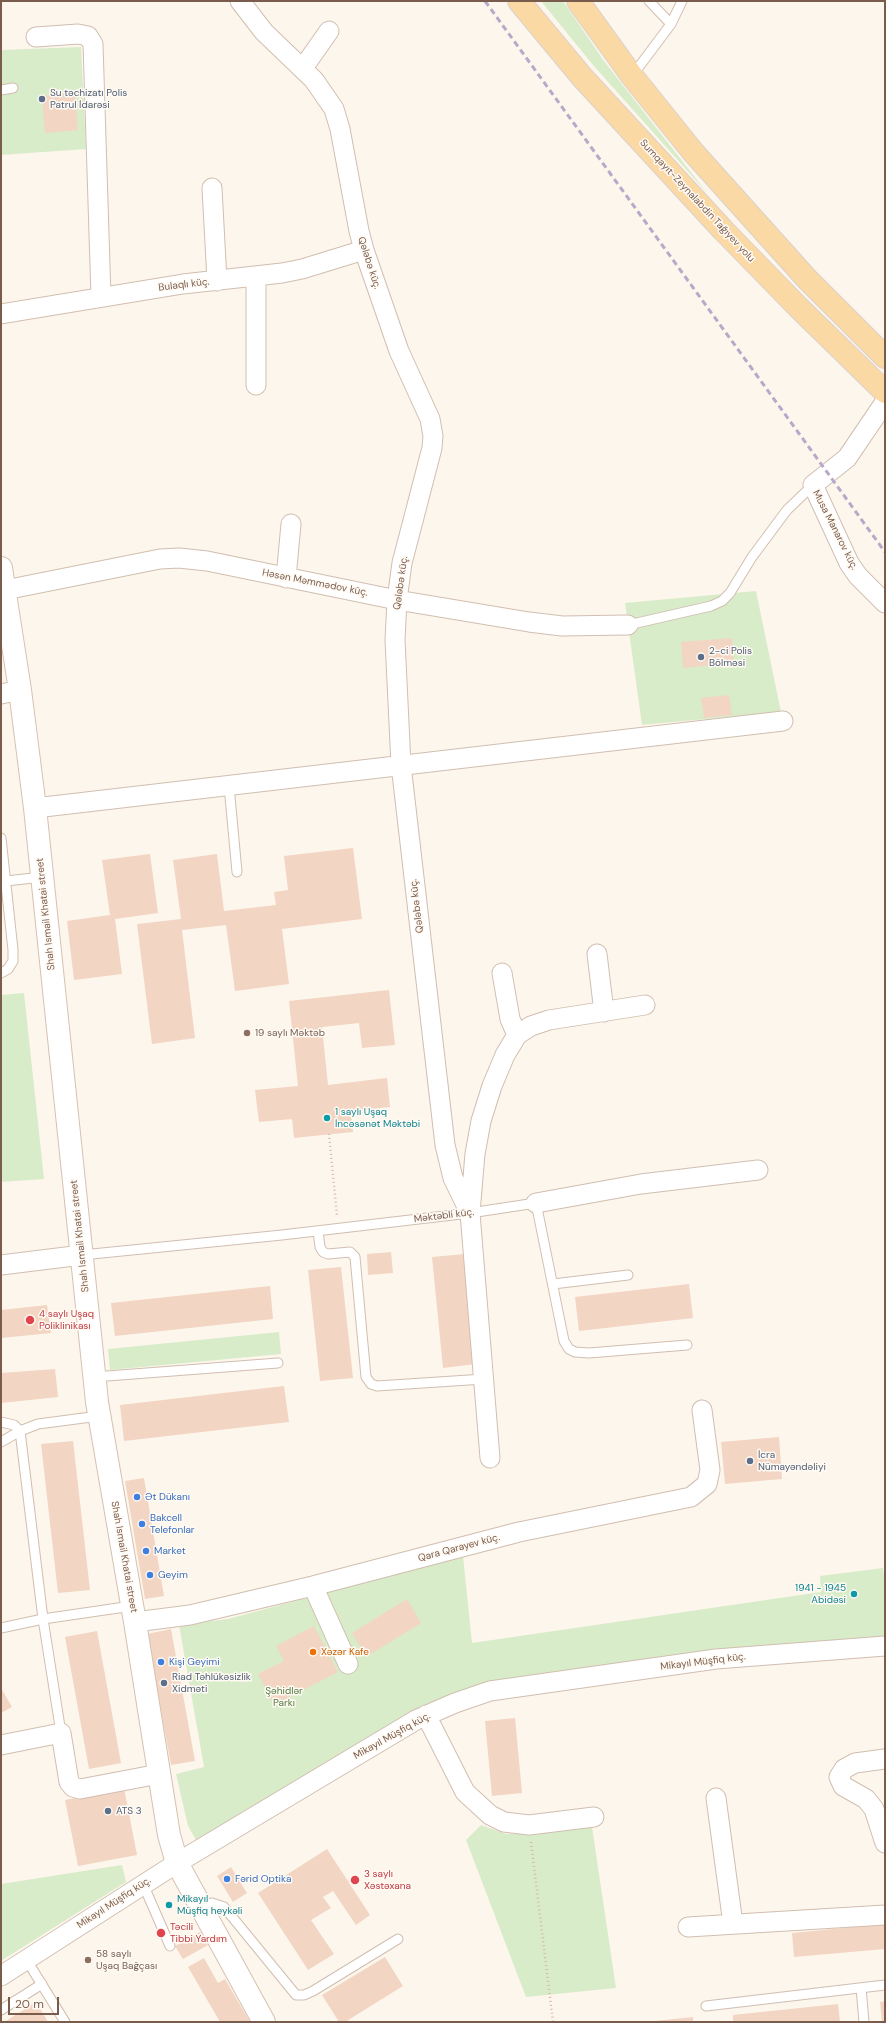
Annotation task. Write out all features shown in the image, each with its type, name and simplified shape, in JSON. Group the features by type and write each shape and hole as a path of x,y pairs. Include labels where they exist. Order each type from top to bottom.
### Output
{"main road":[{"name":"Sumqayıt-Zeynalabdin Tağıyev yolu","path":"519,1 582,77 722,230 885,392"},
{"path":"525,1 555,44"},
{"path":"578,1 632,76 693,152 807,279 885,357"}],"street":[{"name":"Qələbə küç.","path":"240,1 264,32 303,68 325,95 334,109 340,129 359,231 364,250 399,351 430,419 433,436 402,563 397,600 396,640 401,765 444,1145 448,1164 470,1213"},
{"path":"303,68 329,31"},
{"path":"36,37 78,34 88,36 93,44 101,297"},
{"path":"212,188 217,281"},
{"name":"Bulaqlı küç.","path":"1,314 101,297 256,277 302,269 364,250"},
{"path":"256,277 256,386"},
{"name":"Musa Manarov küç.","path":"885,402 847,458 813,486 849,563 858,576 885,603"},
{"path":"286,578 291,524"},
{"name":"Həsən Məmmədov küç.","path":"5,590 160,559 179,558 207,561 397,600 476,614 562,626 628,625"},
{"name":"Shah Ismail Khatai street","path":"1,568 5,590 11,692 35,808 99,1416 134,1614 169,1835 177,1863 264,2022"},
{"path":"35,808 783,721"},
{"path":"597,954 604,1012"},
{"path":"502,973 510,1019 517,1035"},
{"path":"490,1458 470,1213 475,1154 481,1121 492,1086 505,1055 517,1035 531,1026 549,1020 645,1005"},
{"path":"536,1203 641,1184 758,1170"},
{"path":"1,1265 82,1255"},
{"name":"Qara Qarayev küç.","path":"134,1614 190,1615 314,1586 519,1532 691,1497 707,1484 710,1470 702,1410"},
{"path":"314,1586 348,1664"},
{"name":"Mikayıl Müşfiq küç.","path":"1,1976 177,1863 426,1716 490,1691 716,1659 885,1646"},
{"path":"426,1716 465,1792 490,1815 504,1822 529,1825 594,1817"},
{"path":"1,1745 61,1733 69,1782 73,1787 80,1789 159,1774"},
{"path":"885,1759 855,1764 844,1769 839,1776 843,1786 866,1799 874,1809 885,1843"},
{"path":"716,1798 733,1924"},
{"path":"688,1927 885,1915"}],"lane":[{"path":"649,1 671,24"},
{"path":"632,76 671,24 682,1"},
{"path":"1,90 13,88"},
{"path":"628,625 711,606 722,600 730,592 752,557 787,510 813,486"},
{"path":"229,786 237,872"},
{"path":"1,838 13,950 13,961 8,969 1,973"},
{"path":"6,881 42,877"},
{"path":"536,1203 564,1341 569,1349 575,1352 589,1353 688,1345"},
{"name":"Məktəbli küç.","path":"82,1255 318,1231 470,1213 536,1203"},
{"path":"318,1231 322,1252 328,1254 350,1252 355,1257 366,1377 371,1384 377,1386 484,1379"},
{"path":"553,1284 628,1275"},
{"path":"94,1377 278,1363"},
{"path":"1,1442 20,1431 38,1424 99,1416"},
{"path":"1,1422 14,1425 20,1431 43,1619 61,1733"},
{"path":"1,1628 43,1619 134,1614"},
{"path":"143,1884 170,1946"},
{"path":"201,1906 212,1903 224,1907 296,1995 304,1995 313,1991 398,1939"},
{"path":"26,1959 65,2022"},
{"path":"1,2010 42,1984"},
{"path":"706,2006 885,1985"},
{"path":"861,1988 864,2022"}],"path":[{"path":"329,1134 339,1228"},
{"path":"529,1825 553,2022"}],"green space":[{"path":"541,1 563,1 604,61 708,194 593,65"},
{"name":"Su təchizatı Polis Patrul İdarəsi","path":"81,47 86,149 1,155 1,50"},
{"name":"2-ci Polis Bölməsi","path":"756,591 781,712 642,725 625,603"},
{"path":"24,993 44,1179 1,1182 1,995"},
{"path":"279,1332 281,1354 110,1370 108,1349"},
{"name":"Şəhidlər Parkı","path":"463,1556 472,1643 821,1592 820,1576 883,1568 885,1585 885,1646 490,1691 200,1847 188,1826 176,1774 204,1767 179,1625 228,1619"},
{"path":"481,1825 506,1834 592,1827 616,1988 526,1997 466,1840"},
{"path":"122,1865 126,1882 1,1961 1,1884"}],"building":[{"path":"75,93 78,130 45,133 42,96"},
{"path":"732,638 734,663 683,668 681,642"},
{"path":"729,695 732,715 704,718 701,698"},
{"path":"353,848 362,919 282,929 289,984 235,991 226,925 182,930 195,1038 152,1044 137,924 181,919 173,860 217,854 224,911 276,905 274,892 288,890 284,856"},
{"path":"150,854 158,913 115,919 122,974 74,980 67,921 110,915 102,860"},
{"path":"389,990 395,1045 362,1048 359,1023 322,1027 328,1085 387,1078 390,1107 351,1111 353,1132 294,1138 292,1119 259,1122 255,1090 298,1086 289,1001"},
{"path":"391,1252 393,1273 368,1275 367,1254"},
{"path":"465,1254 476,1364 443,1368 432,1257"},
{"path":"341,1267 353,1378 320,1381 308,1270"},
{"path":"689,1284 693,1318 579,1331 575,1297"},
{"path":"270,1286 273,1319 115,1336 111,1303"},
{"path":"47,1305 51,1333 1,1338 1,1310"},
{"path":"55,1369 58,1397 1,1403 1,1373"},
{"path":"284,1386 289,1422 124,1441 120,1405"},
{"path":"779,1437 782,1479 725,1484 721,1442"},
{"path":"73,1441 90,1590 58,1593 41,1444"},
{"path":"144,1478 164,1596 145,1599 125,1481"},
{"path":"407,1599 421,1623 366,1657 352,1633"},
{"path":"314,1626 338,1672 274,1705 258,1674 284,1661 276,1646"},
{"path":"171,1629 195,1761 171,1765 147,1634"},
{"path":"97,1631 121,1763 89,1769 65,1637"},
{"path":"1,1688 12,1707 1,1713"},
{"path":"515,1718 522,1793 492,1796 485,1721"},
{"path":"124,1788 137,1855 78,1866 65,1800"},
{"path":"327,1849 370,1915 356,1925 333,1891 323,1897 331,1908 311,1920 334,1954 308,1970 258,1893"},
{"path":"231,1867 247,1893 233,1902 217,1876"},
{"path":"885,1924 885,1949 794,1957 792,1933"},
{"path":"200,1932 208,1945 183,1959 175,1946"},
{"path":"385,1957 403,1986 345,2022 339,2022 322,1995"},
{"path":"204,1958 218,1983 225,1979 250,2022 220,2022 188,1967"},
{"path":"885,2001 885,2022 882,2022 880,2002"},
{"path":"36,2002 48,2022 6,2022 6,2021"},
{"path":"838,2004 840,2022 733,2022 733,2015"},
{"path":"693,2017 693,2022 655,2022 655,2021"}],"railway":[{"path":"485,1 885,552"}],"place":[{"name":"Su təchizatı Polis Patrul İdarəsi","path":"42,99"},
{"name":"2-ci Polis Bölməsi","path":"701,657"},
{"name":"19 saylı Məktəb","path":"247,1033"},
{"name":"1 saylı Uşaq İncəsənət Məktəbi","path":"327,1118"},
{"name":"4 saylı Uşaq Poliklinikası","path":"30,1320"},
{"name":"İcra Nümayəndəliyi","path":"750,1461"},
{"name":"Ət Dükanı","path":"137,1497"},
{"name":"Bakcell Telefonlar","path":"142,1524"},
{"name":"Market","path":"146,1551"},
{"name":"Geyim","path":"150,1575"},
{"name":"1941 - 1945 Abidəsi","path":"854,1594"},
{"name":"Xəzər Kafe","path":"313,1652"},
{"name":"Kişi Geyimi","path":"161,1662"},
{"name":"Riad Təhlükəsizlik Xidməti","path":"164,1683"},
{"name":"ATS 3","path":"108,1811"},
{"name":"Fərid Optika","path":"227,1879"},
{"name":"3 saylı Xəstəxana","path":"355,1880"},
{"name":"Mikayıl Müşfiq heykəli","path":"169,1905"},
{"name":"Təcili Tibbi Yardım","path":"161,1933"},
{"name":"58 saylı Uşaq Bağçası","path":"88,1960"}]}
